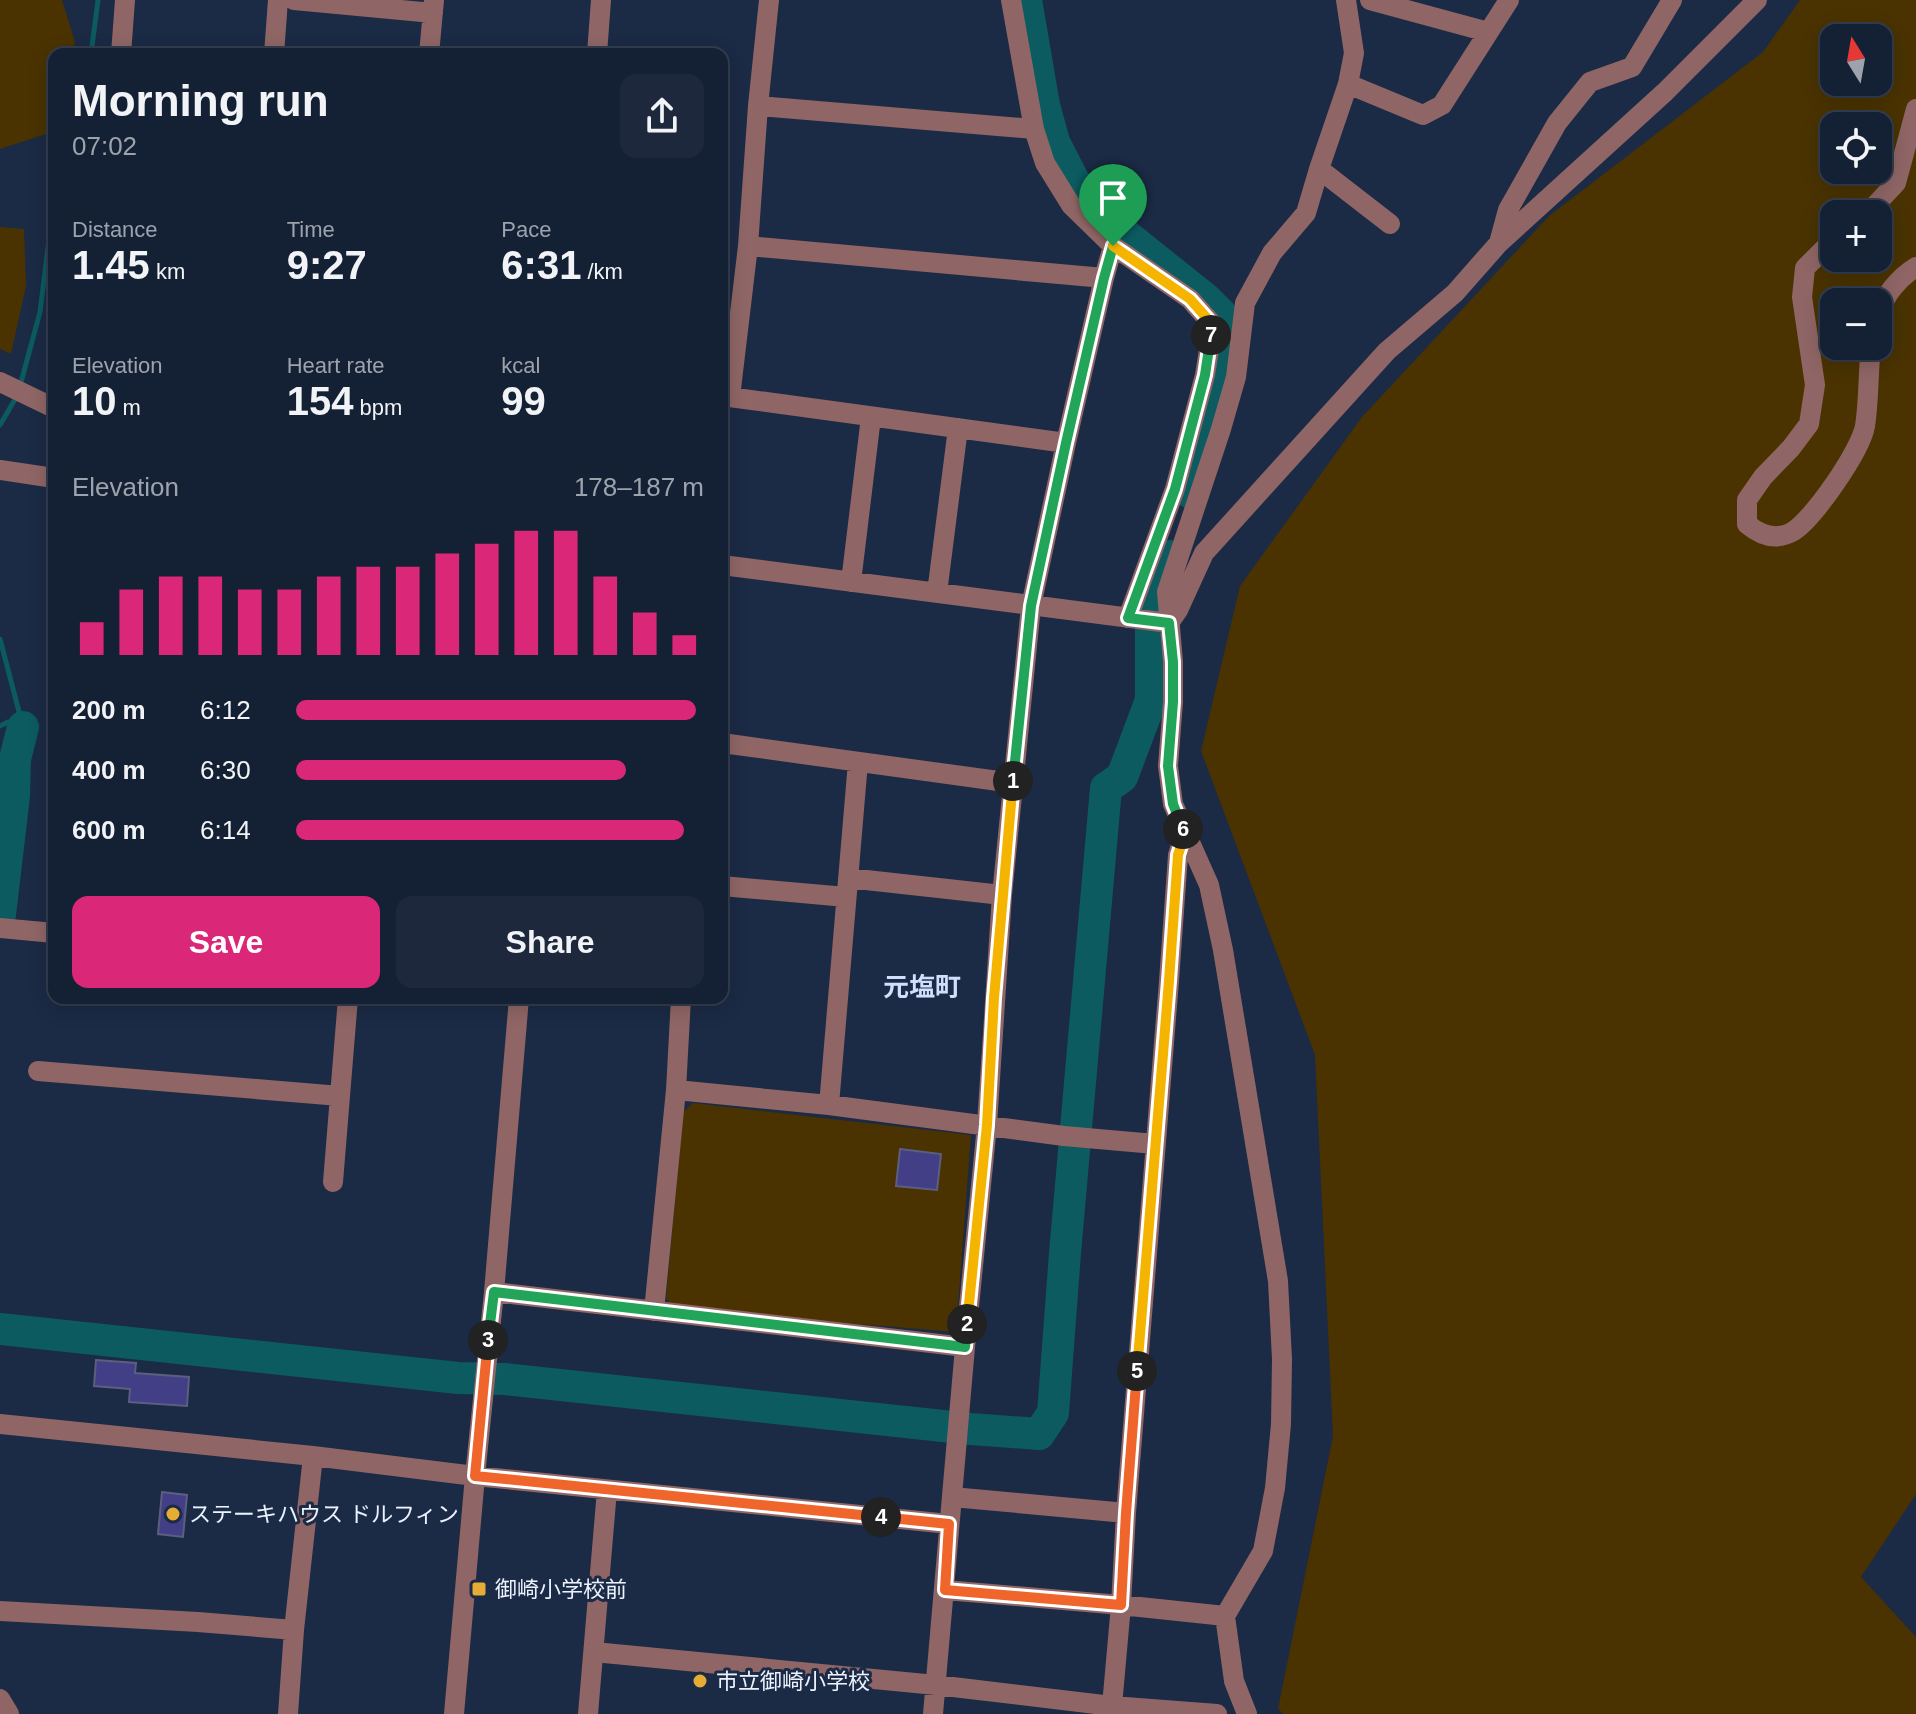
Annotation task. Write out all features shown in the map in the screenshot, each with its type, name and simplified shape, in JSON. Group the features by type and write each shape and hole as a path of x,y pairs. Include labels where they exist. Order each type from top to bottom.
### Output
{"street":[{"path":"121,48 125,0"},
{"path":"274,48 278,0"},
{"path":"294,0 433,6 430,48"},
{"path":"597,48 601,0"},
{"path":"728,383 748,246 769,0"},
{"path":"1011,0 1034,129 1045,163 1071,205 1113,246 1190,299 1213,325 1205,375 1175,489 1128,618"},
{"path":"1247,1714 1234,1681 1225,1616 1263,1551 1272,1508 1281,1424 1278,1281 1223,950 1209,885 1173,804 1168,766 1173,662 1167,592 1236,377 1245,303 1272,253 1306,213 1348,84 1354,53 1346,0"},
{"path":"1370,0 1488,32"},
{"path":"1348,84 1423,115 1442,105 1509,0"},
{"path":"1499,243 1508,210 1557,123 1590,82 1632,67 1672,0"},
{"path":"1169,623 1204,553 1387,351 1455,293 1499,243 1665,92 1757,0"},
{"path":"758,106 1034,129"},
{"path":"1880,200 1896,183 1916,109"},
{"path":"1319,169 1390,224"},
{"path":"748,246 1104,278"},
{"path":"933,1714 987,1125 1002,895 1031,606 1113,246"},
{"path":"1820,253 1805,268 1802,297 1815,385 1809,424 1747,500 1747,524 1758,534 1771,537 1792,532 1821,503 1846,467 1865,429 1870,360"},
{"path":"1892,289 1906,273 1916,267"},
{"path":"14,389 48,405"},
{"path":"728,397 1066,443"},
{"path":"851,582 871,417"},
{"path":"937,593 958,428"},
{"path":"0,470 48,477"},
{"path":"728,566 1169,623"},
{"path":"728,744 1013,783"},
{"path":"829,1105 858,762"},
{"path":"1112,1706 1178,855 1185,833"},
{"path":"728,886 847,887 1002,895"},
{"path":"0,928 48,932"},
{"path":"333,1182 348,1004"},
{"path":"454,1714 518,1004"},
{"path":"654,1311 676,1090 681,1004"},
{"path":"38,1071 340,1096"},
{"path":"676,1090 1155,1144"},
{"path":"494,1292 965,1347"},
{"path":"0,1424 949,1524"},
{"path":"288,1714 313,1456"},
{"path":"588,1714 607,1490"},
{"path":"952,1497 1126,1513"},
{"path":"945,1590 1225,1616"},
{"path":"0,1611 294,1630"},
{"path":"594,1652 936,1685 1112,1706 1217,1714"},
{"path":"0,1699 9,1714"}],"shaded area":[{"path":"0,0 62,0 75,42 74,48 48,48 46,134 0,149"},
{"path":"1800,0 1916,0 1916,1494 1861,1577 1916,1637 1916,1714 1284,1714 1278,1709 1333,1436 1315,1055 1201,751 1240,586 1362,417 1549,216 1763,52"},
{"path":"0,227 24,229 26,286 11,354 0,349"},
{"path":"693,1103 971,1135 956,1332 675,1309 666,1298 683,1112"}],"building":[{"path":"900,1149 941,1154 937,1190 896,1186"},
{"path":"96,1360 136,1363 135,1373 189,1377 187,1406 129,1402 130,1389 94,1386"},
{"name":"ステーキハウス ドルフィン","path":"162,1492 187,1495 183,1537 158,1534"}],"waterway":[{"path":"92,48 98,0"},
{"path":"1026,0 1044,105 1054,142 1074,181 1107,220 1206,299 1225,318 1220,385 1191,493"},
{"path":"20,386 40,312 48,247"},
{"path":"0,425 17,396"},
{"path":"0,1329 458,1378 505,1379 1039,1434 1053,1413 1106,788 1122,777 1151,700 1151,614 1170,556"},
{"path":"0,639 23,727"},
{"path":"0,726 8,722 22,727"},
{"path":"0,915 14,796 15,759 23,727"}],"place":[{"name":"ステーキハウス ドルフィン","path":"173,1514"},
{"name":"御崎小学校前","path":"479,1589"},
{"name":"市立御崎小学校","path":"700,1681"}],"district":[{"name":"元塩町","path":"922,987"}],"route":[{"path":"1113,246 1190,299 1213,325 1205,375 1175,489 1128,618 1169,623 1173,702 1168,766 1173,804 1185,833 1178,855 1121,1605 945,1590 949,1524 475,1476 494,1292 965,1347 987,1125 1002,895 1031,606 1113,246"}]}
